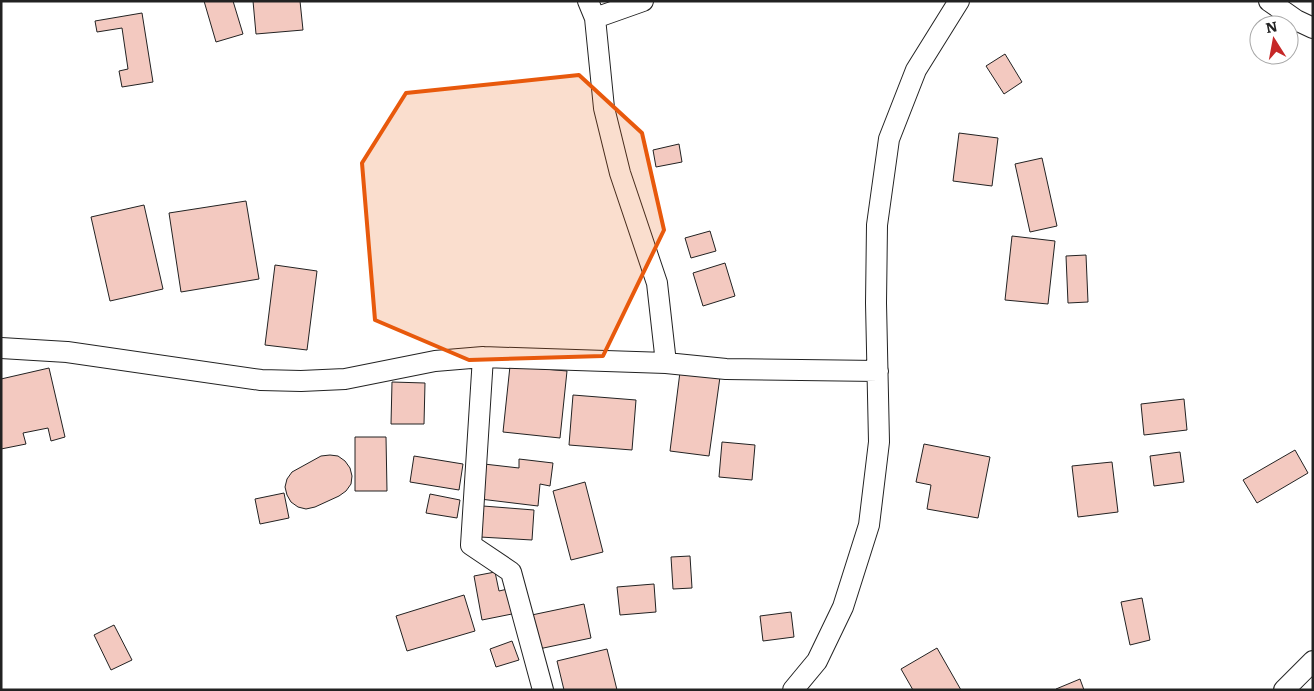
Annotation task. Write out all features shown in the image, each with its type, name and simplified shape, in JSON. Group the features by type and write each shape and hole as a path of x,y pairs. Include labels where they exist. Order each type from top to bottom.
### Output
{"street":[{"path":"643,1 592,9 604,108 620,173 657,283 666,363"},
{"path":"793,690 817,660 844,607 869,525 879,442 877,225 890,139 916,70 959,1"},
{"path":"1269,1 1296,20 1313,28"},
{"path":"1,348 67,352 261,380 293,381 345,379 435,361 483,357 666,363 726,369 878,371"},
{"path":"483,357 471,545 511,572 543,690"},
{"path":"1284,690 1313,661"}],"highlighted area":[{"path":"579,75 642,133 664,230 603,356 469,360 375,320 362,163 406,93"}],"building":[{"path":"204,1 233,1 243,34 216,42"},
{"path":"253,1 300,1 303,30 256,34"},
{"path":"142,13 153,82 122,87 119,71 128,69 122,28 97,32 95,21"},
{"path":"1005,54 1022,82 1004,94 986,66"},
{"path":"959,133 998,138 992,186 953,181"},
{"path":"679,144 682,162 656,167 653,150"},
{"path":"1042,158 1057,226 1030,232 1015,164"},
{"path":"246,201 259,279 181,292 169,213"},
{"path":"144,205 163,289 110,301 91,217"},
{"path":"710,231 716,251 691,258 685,238"},
{"path":"1012,236 1055,241 1048,304 1005,300"},
{"path":"1086,255 1088,302 1068,303 1066,256"},
{"path":"725,263 735,296 703,306 693,273"},
{"path":"275,265 317,271 307,350 265,345"},
{"path":"510,366 567,371 560,438 503,432"},
{"path":"49,368 65,437 51,441 48,428 23,433 26,444 1,449 1,379"},
{"path":"680,372 720,377 709,456 670,451"},
{"path":"392,382 425,383 424,424 391,424"},
{"path":"573,395 636,400 632,450 569,445"},
{"path":"1184,399 1187,430 1144,435 1141,404"},
{"path":"355,437 386,437 387,491 355,491"},
{"path":"722,442 755,445 752,480 719,477"},
{"path":"924,444 990,457 978,518 927,509 931,485 916,482"},
{"path":"1295,450 1308,473 1257,503 1243,480"},
{"path":"1180,452 1184,482 1154,486 1150,456"},
{"path":"321,456 338,456 350,468 351,484 346,491 315,507 306,509 298,507 291,502 285,487 287,479 292,472"},
{"path":"414,456 463,464 459,490 410,482"},
{"path":"519,459 553,463 550,486 540,484 538,506 480,499 484,464 519,468"},
{"path":"1112,462 1118,512 1078,517 1072,466"},
{"path":"585,482 603,552 571,560 553,491"},
{"path":"284,493 289,518 260,524 255,499"},
{"path":"430,494 460,500 457,518 426,513"},
{"path":"483,506 534,510 532,540 480,537"},
{"path":"690,556 692,588 673,589 671,557"},
{"path":"495,572 499,591 512,588 517,613 482,620 474,576"},
{"path":"654,584 656,612 620,615 617,587"},
{"path":"464,595 475,631 407,651 396,616"},
{"path":"1142,598 1150,640 1130,645 1121,602"},
{"path":"584,604 591,638 534,650 527,616"},
{"path":"791,612 794,637 763,641 760,616"},
{"path":"114,625 132,660 111,670 94,635"},
{"path":"512,641 519,660 496,667 490,649"},
{"path":"937,648 961,690 913,690 901,669"},
{"path":"607,649 617,690 564,690 557,661"},
{"path":"1080,679 1084,690 1056,690 1056,689"}]}
